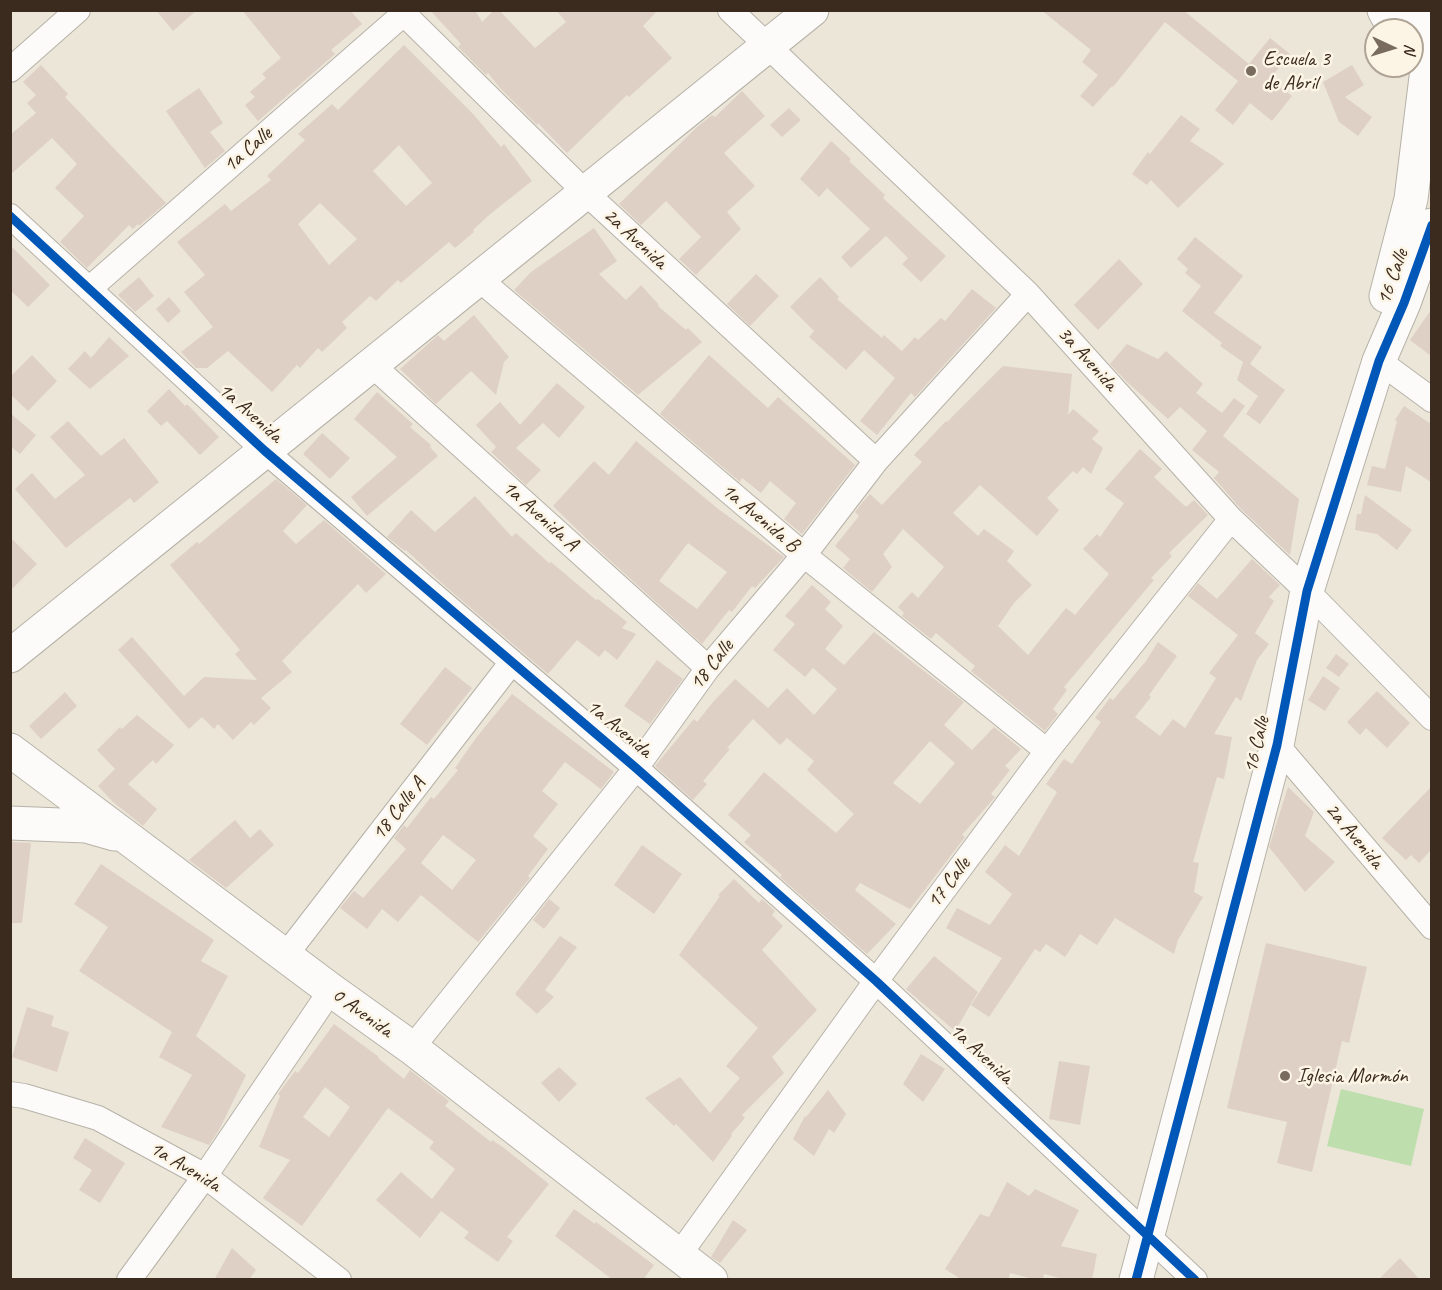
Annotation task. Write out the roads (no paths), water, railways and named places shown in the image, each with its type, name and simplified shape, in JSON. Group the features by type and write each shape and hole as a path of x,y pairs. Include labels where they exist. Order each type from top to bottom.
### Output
{"street":[{"path":"10,70 78,10"},
{"name":"3a Avenida","path":"730,10 1028,294 1231,519 1306,591 1431,718"},
{"path":"10,656 813,10"},
{"name":"2a Avenida","path":"404,12 586,193 876,461"},
{"name":"1a Calle","path":"89,289 404,12"},
{"name":"16 Calle","path":"1424,25 1430,37 1424,59"},
{"name":"16 Calle","path":"1379,361 1385,302 1411,199 1422,78"},
{"name":"1a Avenida","path":"10,216 265,451 636,768 876,981 1195,1280"},
{"name":"16 Calle","path":"1136,1280 1277,745 1306,591 1379,361 1404,303 1431,225"},
{"name":"1a Avenida B","path":"479,279 804,555 1047,751"},
{"name":"18 Calle","path":"412,1048 636,768 708,668 804,555 876,461 1028,294"},
{"path":"1379,361 1431,400"},
{"name":"1a Avenida A","path":"372,364 708,668"},
{"name":"17 Calle","path":"679,1255 876,981 1047,751 1231,519"},
{"name":"18 Calle A","path":"285,956 512,662"},
{"name":"2a Avenida","path":"1277,745 1431,927"},
{"name":"0 Avenida","path":"10,750 330,990 412,1048 711,1280"},
{"path":"10,823 86,826 124,837"},
{"path":"129,1280 206,1176 330,990"},
{"name":"1a Avenida","path":"10,1094 98,1118 206,1176 339,1280"}],"place":[{"name":"Escuela 3 de Abril","path":"1251,71"},
{"name":"Iglesia Mormón","path":"1285,1076"}]}
